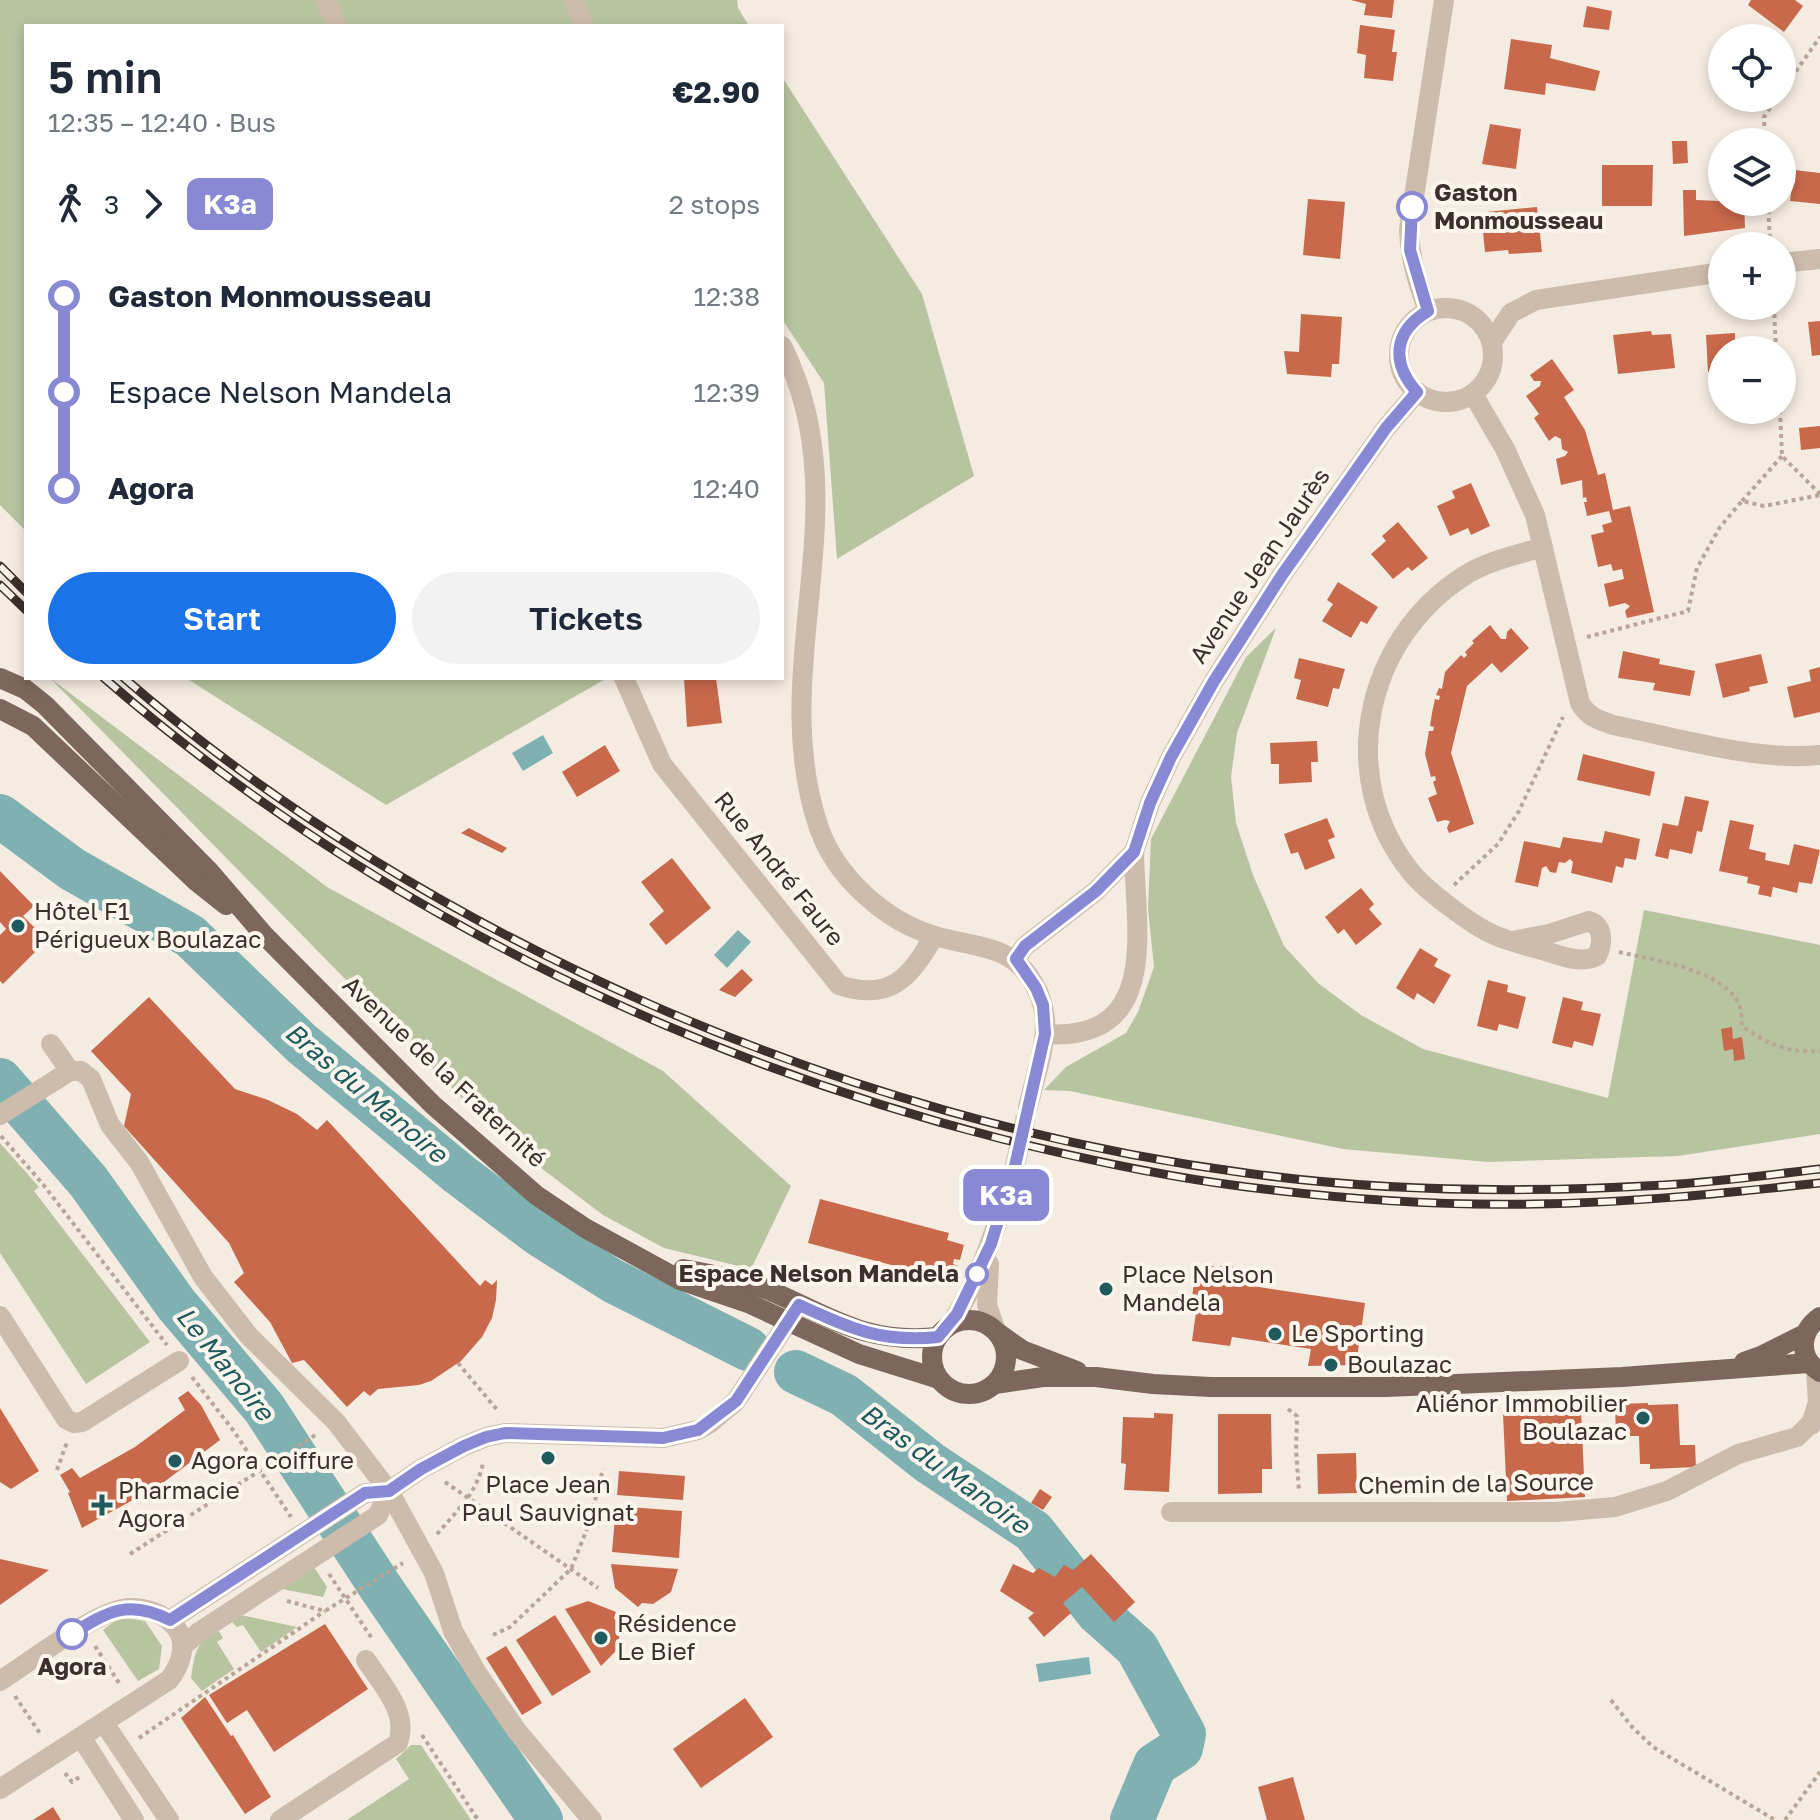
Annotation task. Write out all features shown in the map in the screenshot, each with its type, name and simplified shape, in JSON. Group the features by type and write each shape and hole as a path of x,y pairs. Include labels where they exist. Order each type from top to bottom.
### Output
{"main road":[{"name":"Avenue de la Fraternité","path":"0,678 25,689 45,705 209,871 264,935 433,1105 536,1195 585,1228 640,1259 748,1283 859,1354 939,1379"},
{"name":"Avenue de la Fraternité","path":"0,709 33,726 197,882 264,935"},
{"name":"Avenue de la Fraternité","path":"793,1314 873,1336 916,1339 944,1331"},
{"path":"1721,1370 1761,1356 1805,1334 1820,1317"},
{"path":"1096,1377 1022,1350 974,1320 961,1321 944,1331 932,1358 939,1379 948,1388 972,1394 995,1384 1043,1377 1096,1377 1153,1384 1276,1389 1517,1383 1721,1370 1815,1369"},
{"path":"995,1384 1002,1374 1006,1352 996,1331"},
{"path":"1805,1334 1804,1353 1815,1369"}],"street":[{"path":"326,0 336,24"},
{"path":"574,0 583,24"},
{"path":"1428,311 1415,275 1409,230 1444,0"},
{"path":"1796,262 1820,259"},
{"path":"1492,342 1511,313 1536,300 1708,274"},
{"path":"1444,308 1474,316 1492,342 1494,357 1491,371 1473,394 1459,400 1444,402 1430,399 1417,392 1401,369 1401,341 1416,318 1428,311 1444,308"},
{"path":"784,350 795,371 815,447 816,540 802,679 805,767 819,829 843,871 882,909 934,936 971,943 1016,959 1036,988 1043,1005 1045,1034 1028,1107"},
{"name":"Avenue Jean Jaurès","path":"1016,959 1025,946 1096,891 1134,852 1150,803 1171,757 1214,681 1282,575 1386,428 1417,392"},
{"path":"1473,394 1505,449 1535,515 1580,703 1585,712 1594,719 1613,725 1766,755 1820,755"},
{"path":"1512,941 1549,934 1589,921 1595,923 1601,932 1601,948 1597,956 1577,959 1512,941 1491,934 1440,898 1411,873 1384,829 1366,743 1381,674 1395,647 1437,596 1466,574 1543,547"},
{"name":"Rue André Faure","path":"625,680 662,764 839,985 868,992 896,985 912,970 934,936"},
{"path":"1045,1034 1063,1036 1096,1027 1110,1019 1127,997 1135,975 1138,946 1134,852"},
{"path":"51,1044 64,1075"},
{"path":"0,1115 64,1075 81,1071 91,1079 110,1125 139,1162 203,1277 249,1336 336,1422 389,1491 434,1573 453,1631 477,1673 517,1731 592,1820"},
{"path":"944,1331 965,1301 991,1244 1015,1166"},
{"path":"991,1244 987,1305 996,1331"},
{"path":"170,1620 365,1493 389,1491 421,1469 486,1437 505,1433 663,1438 698,1430 736,1401 793,1314"},
{"path":"0,1316 66,1419 74,1423 82,1422 179,1361"},
{"name":"Chemin de la Source","path":"1171,1512 1557,1512 1615,1507 1667,1491 1738,1454 1797,1437 1816,1420 1815,1369"},
{"path":"182,1647 199,1632 378,1515 389,1491"},
{"path":"0,1681 107,1614 125,1608 151,1610 170,1620 179,1632 182,1647 176,1671 169,1680 0,1789"},
{"path":"280,1820 398,1743 403,1729 399,1711 366,1660"},
{"path":"104,1723 169,1820"},
{"path":"81,1737 134,1820"}],"path":[{"path":"1796,71 1820,37"},
{"path":"1781,424 1782,456 1820,495"},
{"path":"1566,642 1688,611 1697,568 1720,527 1782,456"},
{"path":"1742,501 1764,506 1820,495"},
{"path":"1440,898 1498,844 1519,811 1566,711 1580,703"},
{"path":"1601,948 1676,966 1715,980 1729,989 1741,1008 1742,1026 1760,1038 1796,1052 1820,1051"},
{"path":"0,1136 42,1183 307,1532"},
{"path":"458,1363 505,1419"},
{"path":"1276,1389 1277,1402 1297,1416 1301,1514"},
{"path":"57,1470 74,1423"},
{"path":"130,1554 307,1441"},
{"path":"422,1552 468,1500 481,1476 485,1453"},
{"path":"493,1635 510,1627 571,1569 589,1524 603,1469"},
{"path":"443,1481 598,1588"},
{"path":"122,1749 393,1568"},
{"path":"283,1600 325,1611"},
{"path":"89,1637 127,1694"},
{"path":"1611,1700 1653,1747 1775,1820"},
{"path":"1785,1820 1820,1772"}],"green space":[{"path":"0,0 737,0 748,24 24,24 24,529 0,505"},
{"path":"784,80 922,294 974,476 837,559 824,383 784,322"},
{"path":"1276,628 1237,733 1231,777 1236,823 1253,875 1284,946 1318,983 1361,1015 1423,1049 1608,1098 1644,910 1820,945 1820,1134 1678,1156 1488,1162 1343,1149 1070,1091 1044,1090 1066,1067 1126,1033 1138,1012 1154,967 1148,909 1151,839 1246,657"},
{"path":"52,680 327,887 663,1071 791,1186 751,1269 664,1248 603,1215 499,1136"},
{"path":"189,680 604,680 386,805"},
{"path":"0,1143 39,1187 34,1191 150,1342 86,1384 0,1253"},
{"path":"314,1567 327,1587 323,1597 282,1589"},
{"path":"241,1615 297,1627 261,1652 243,1625 237,1627 231,1621"},
{"path":"120,1617 145,1621 162,1646 159,1669 138,1681 103,1630"},
{"path":"218,1630 223,1638 217,1642 234,1669 202,1691 191,1678 195,1655 200,1644"},
{"path":"411,1745 421,1745 471,1820 347,1820 409,1779 396,1759"}],"water":[{"path":"543,735 553,753 523,771 512,753"},
{"path":"738,930 751,942 727,968 714,955"},
{"path":"1089,1657 1091,1674 1039,1682 1036,1664"}],"building":[{"path":"1351,0 1394,0 1392,18 1364,15 1366,4"},
{"path":"1751,0 1795,0 1803,6 1790,24 1773,24 1748,5"},
{"path":"1587,6 1612,11 1609,30 1583,27"},
{"path":"1360,25 1395,30 1392,52 1397,52 1393,81 1364,78 1366,55 1357,53"},
{"path":"1511,39 1552,45 1550,58 1600,71 1595,91 1546,83 1545,95 1504,89"},
{"path":"1490,124 1521,129 1516,169 1482,164"},
{"path":"1672,141 1687,141 1688,163 1673,164"},
{"path":"1602,165 1653,165 1652,206 1602,206"},
{"path":"1796,170 1820,173 1820,204 1796,202"},
{"path":"1683,190 1696,190 1696,200 1708,200 1708,216 1745,216 1745,228 1684,236"},
{"path":"1308,199 1345,202 1340,259 1303,255"},
{"path":"1537,207 1542,252 1485,252 1483,232 1488,232 1486,212"},
{"path":"1301,314 1342,317 1339,364 1332,364 1331,377 1287,374 1284,351 1299,352"},
{"path":"1820,321 1820,355 1812,356 1808,322"},
{"path":"1651,331 1652,335 1671,334 1675,368 1618,374 1613,335"},
{"path":"1735,333 1735,336 1708,336 1708,372 1706,335"},
{"path":"1552,359 1574,390 1564,397 1585,430 1598,475 1605,473 1613,510 1630,506 1654,612 1627,618 1625,611 1630,606 1625,603 1609,607 1604,584 1624,579 1622,569 1613,571 1611,564 1598,567 1591,535 1604,532 1602,525 1612,522 1609,511 1587,516 1582,480 1561,485 1556,459 1568,452 1562,449 1561,439 1555,436 1549,441 1534,418 1539,414 1526,396 1540,386 1541,381 1534,381 1530,375"},
{"path":"1820,426 1820,448 1801,450 1799,428"},
{"path":"1471,483 1490,526 1471,535 1468,528 1450,536 1437,506 1455,498 1452,491"},
{"path":"1398,522 1428,558 1412,571 1408,567 1393,579 1371,554 1386,541 1382,536"},
{"path":"1338,582 1378,607 1367,624 1361,621 1351,638 1322,621 1333,604 1327,600"},
{"path":"1490,625 1501,639 1506,639 1511,628 1529,648 1501,673 1492,663 1467,686 1451,753 1474,824 1449,833 1447,828 1450,821 1437,822 1428,798 1437,794 1433,782 1435,776 1431,777 1425,754 1429,731 1433,731 1434,727 1430,726 1432,713 1435,699 1439,700 1440,696 1436,695 1439,688 1442,689 1445,672 1461,655 1464,658 1467,655 1465,652 1474,643 1472,641"},
{"path":"1623,651 1660,659 1659,664 1695,671 1690,696 1653,690 1655,683 1618,678"},
{"path":"1761,654 1768,683 1723,698 1715,664"},
{"path":"1299,658 1345,669 1339,689 1333,688 1328,707 1296,699 1301,680 1294,678"},
{"path":"1820,667 1820,712 1794,718 1787,687 1811,681 1809,670"},
{"path":"684,680 716,680 722,723 687,727"},
{"path":"1317,741 1318,762 1311,762 1312,782 1279,784 1279,764 1271,764 1270,743"},
{"path":"605,745 620,771 577,797 562,772"},
{"path":"1583,754 1655,772 1650,796 1577,780"},
{"path":"1685,796 1709,801 1702,832 1697,831 1692,854 1670,849 1668,859 1655,856 1663,823 1678,826"},
{"path":"1327,818 1335,837 1328,840 1335,858 1305,870 1298,852 1291,854 1284,834"},
{"path":"1730,820 1754,825 1749,849 1766,853 1765,860 1789,865 1794,844 1820,850 1812,884 1799,882 1797,893 1773,887 1771,897 1758,894 1760,886 1747,883 1748,877 1719,871"},
{"path":"469,828 507,848 502,853 461,833"},
{"path":"1605,831 1640,839 1636,860 1625,858 1623,868 1616,866 1612,883 1571,873 1573,862 1570,859 1565,863 1559,862 1556,873 1550,872 1546,866 1542,868 1538,887 1515,882 1524,841 1560,848 1563,837 1602,843"},
{"path":"672,858 711,908 666,945 649,924 664,911 641,882"},
{"name":"Hôtel F1 Périgueux Boulazac","path":"0,871 34,906 23,916 47,940 3,984 0,981 0,935 6,929 0,922"},
{"path":"1361,888 1374,904 1369,909 1382,924 1356,945 1344,929 1338,934 1325,917"},
{"path":"1420,948 1438,959 1434,966 1451,975 1434,1004 1417,993 1414,1000 1396,988"},
{"path":"742,969 753,980 735,997 719,990"},
{"path":"1488,980 1508,985 1507,992 1526,997 1518,1029 1499,1024 1497,1031 1477,1026"},
{"path":"149,997 235,1089 297,1114 317,1130 327,1120 480,1286 485,1280 492,1285 497,1280 492,1318 482,1337 461,1361 431,1381 419,1385 378,1389 370,1396 364,1391 347,1407 304,1360 292,1363 270,1322 234,1282 244,1273 229,1243 124,1126 131,1094 91,1051"},
{"path":"1563,997 1583,1002 1581,1010 1601,1014 1593,1046 1574,1041 1572,1048 1552,1043"},
{"path":"1732,1027 1733,1039 1742,1037 1745,1059 1734,1061 1733,1049 1724,1051 1721,1029"},
{"path":"820,1199 949,1233 947,1240 964,1245 960,1260 954,1259 953,1264 958,1266 956,1273 939,1268 937,1277 808,1243"},
{"path":"1202,1266 1242,1267 1239,1284 1365,1303 1356,1365 1308,1366 1311,1349 1232,1337 1230,1346 1192,1341 1198,1298 1192,1297 1194,1283 1200,1284"},
{"path":"188,1391 201,1405 220,1440 160,1485 82,1528 70,1492 60,1475 72,1468 80,1478 135,1447 185,1410 178,1398"},
{"path":"1615,1404 1678,1404 1680,1445 1695,1445 1696,1467 1650,1469 1650,1464 1640,1464 1639,1436 1616,1436"},
{"path":"0,1408 39,1471 11,1489 0,1482"},
{"path":"1581,1410 1585,1497 1507,1501 1503,1414"},
{"path":"1154,1413 1173,1414 1169,1492 1124,1490 1126,1464 1121,1463 1123,1417 1154,1418"},
{"path":"1218,1414 1271,1414 1272,1469 1262,1469 1262,1493 1218,1494"},
{"path":"1356,1453 1357,1493 1318,1494 1317,1454"},
{"path":"619,1471 685,1476 683,1500 617,1495"},
{"path":"1040,1489 1052,1497 1043,1510 1031,1503"},
{"path":"616,1506 682,1511 679,1558 612,1552"},
{"path":"1091,1554 1135,1602 1114,1622 1082,1587 1063,1603 1071,1613 1044,1637 1028,1618 1034,1613 1000,1591 1013,1564 1033,1573 1039,1568 1055,1577 1064,1565 1073,1570"},
{"path":"0,1559 49,1570 0,1605"},
{"path":"611,1564 678,1569 671,1592 653,1604 642,1603 638,1607 615,1588"},
{"name":"Résidence Le Bief","path":"588,1601 616,1612 614,1618 620,1627 618,1649 601,1666 565,1609"},
{"path":"555,1615 591,1672 552,1696 516,1640"},
{"path":"325,1624 368,1689 274,1752 247,1710 227,1723 209,1695"},
{"path":"506,1646 542,1703 522,1715 486,1658"},
{"path":"205,1697 233,1735 271,1797 245,1814 181,1718"},
{"path":"745,1698 773,1737 701,1788 673,1749"},
{"path":"1293,1777 1305,1820 1267,1820 1258,1787"},
{"path":"53,1807 61,1820 33,1820"}],"waterway":[{"name":"Bras du Manoire","path":"0,816 72,869 190,936 301,1043 459,1174 540,1235 613,1281 748,1349"},
{"name":"Le Manoire","path":"0,1080 88,1181 176,1304 264,1408 381,1588 541,1820"},
{"name":"Bras du Manoire","path":"796,1372 844,1395 930,1463 1033,1531 1098,1613 1137,1648 1184,1734 1181,1748 1155,1765 1132,1820"}],"tunnel":[{"path":"1015,1166 1028,1107"}],"railway":[{"path":"0,566 24,590"},
{"path":"0,585 24,608"},
{"path":"106,680 203,758 306,832 414,899 526,960 641,1015 759,1063 880,1104 1002,1139 1124,1167 1216,1183 1354,1198 1462,1204 1606,1202 1820,1183"},
{"path":"127,680 243,772 371,859 508,936 650,1004 797,1063 946,1111 1097,1148 1246,1173 1350,1184 1508,1190 1613,1188 1820,1169"}],"bus line":[{"name":"K3a","path":"72,1634 107,1614 125,1608 151,1610 170,1620 365,1493 389,1491 421,1469 486,1437 515,1432 663,1438 698,1430 736,1401 799,1305 873,1336 938,1337 950,1325 965,1301 991,1244 1015,1166 1045,1034 1043,1005 1028,973 1016,959 1025,946 1096,891 1134,852 1150,803 1171,757 1214,681 1282,575 1386,428 1417,392 1407,382 1399,355 1407,329 1416,318 1428,311 1410,250 1412,207"}],"place":[{"name":"Gaston Monmousseau","path":"1412,207"},
{"name":"Hôtel F1 Périgueux Boulazac","path":"18,926"},
{"name":"Espace Nelson Mandela","path":"977,1274"},
{"name":"Place Nelson Mandela","path":"1106,1289"},
{"name":"Le Sporting","path":"1275,1334"},
{"name":"Boulazac","path":"1331,1365"},
{"name":"Aliénor Immobilier Boulazac","path":"1643,1418"},
{"name":"Place Jean Paul Sauvignat","path":"548,1458"},
{"name":"Agora coiffure","path":"175,1461"},
{"name":"Pharmacie Agora","path":"102,1505"},
{"name":"Agora","path":"72,1634"},
{"name":"Résidence Le Bief","path":"601,1638"}]}
